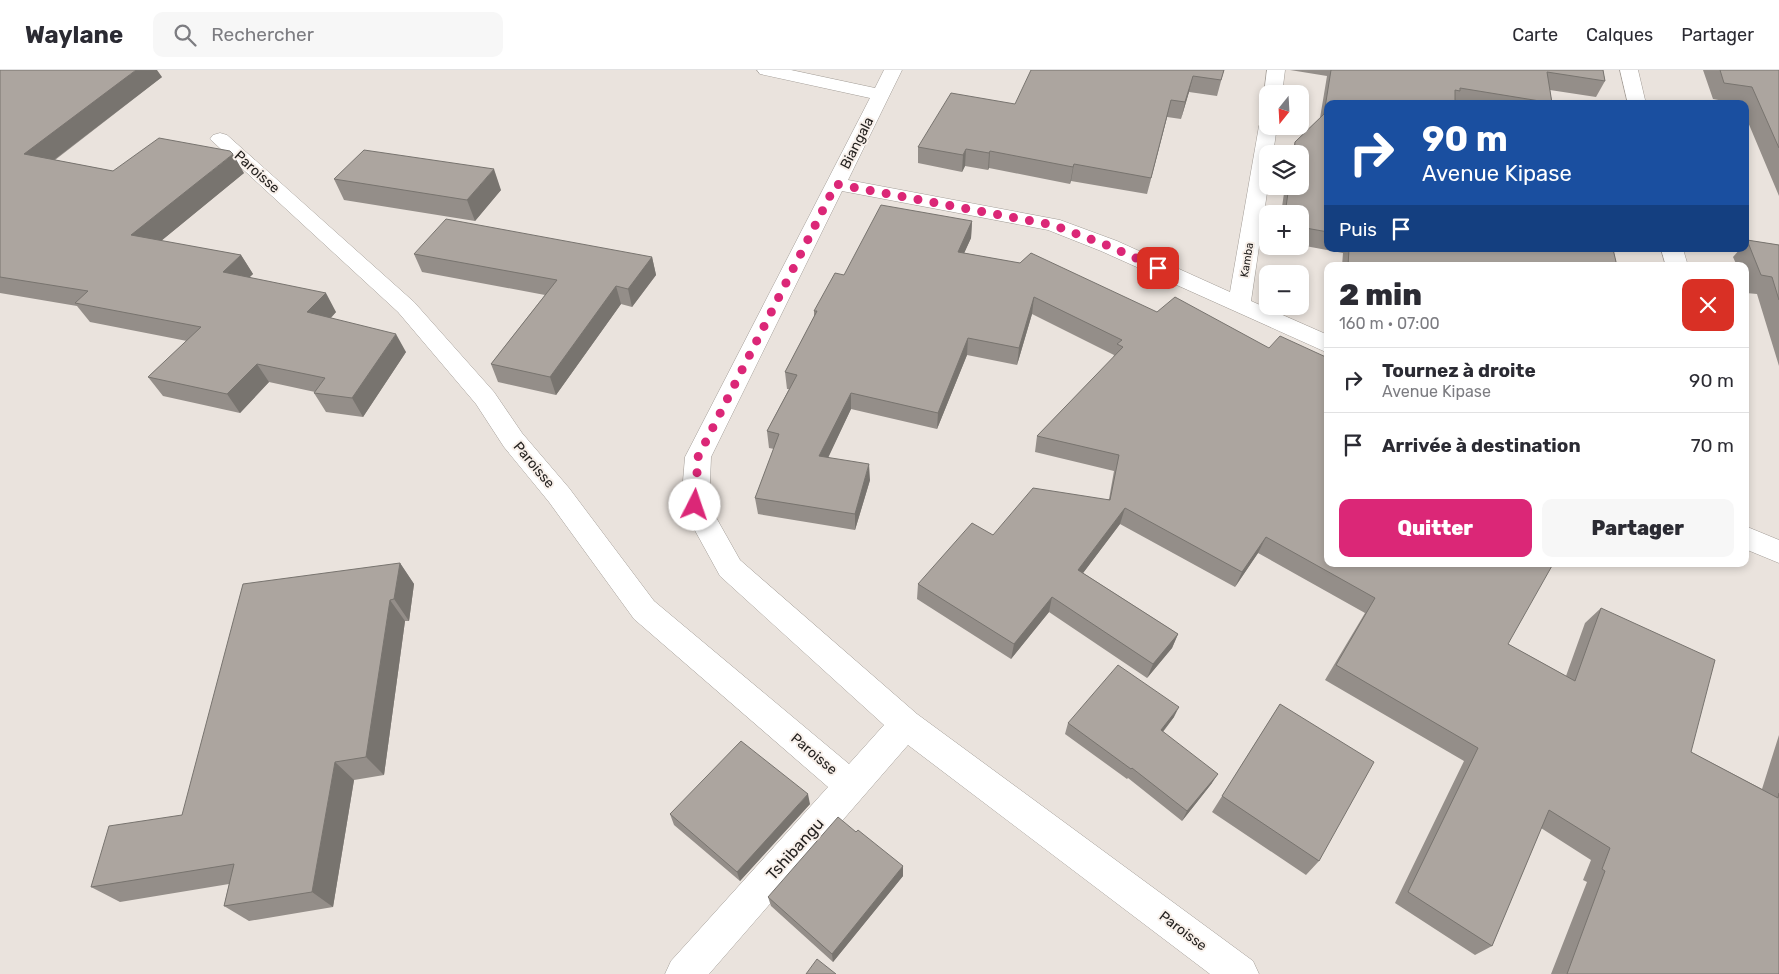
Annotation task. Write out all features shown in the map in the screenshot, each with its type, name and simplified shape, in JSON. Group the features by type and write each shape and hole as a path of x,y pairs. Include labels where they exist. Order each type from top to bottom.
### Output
{"street":[{"path":"766,70 882,96"},
{"name":"Biangala","path":"730,568 695,505 698,457 882,96 893,70"},
{"path":"1274,85 1276,70"},
{"path":"1629,70 1636,100"},
{"name":"Kamba","path":"1239,304 1267,135"},
{"name":"Paroisse","path":"220,139 406,307 485,398 513,440 559,495 644,610 851,786"},
{"path":"836,184 1053,225 1109,246 1324,343"},
{"path":"1749,535 1779,552"},
{"name":"Paroisse","path":"730,568 906,724 1240,974"},
{"name":"Tshibangu","path":"684,974 906,724"}],"building":[{"path":"0,70 136,70 24,154 113,171 159,138 230,151 233,154 131,235 241,255 223,272 326,293 307,312 396,334 352,398 314,393 325,378 257,364 227,394 148,377 201,327 75,303 88,291 0,277"},
{"path":"1031,70 1224,70 1221,80 1193,76 1185,102 1171,100 1151,178 1074,164 1073,167 990,151 989,153 966,149 963,155 918,147 951,93 1015,104"},
{"path":"1331,70 1603,70 1605,81 1547,72 1552,100 1534,100 1460,88 1460,91 1455,90 1455,100 1326,100"},
{"path":"1720,70 1779,70 1779,148 1752,87 1724,83"},
{"path":"1324,114 1324,231 1309,229 1309,205 1286,205 1288,195 1309,195 1309,145 1295,145 1295,142 1302,135 1309,135 1309,128"},
{"path":"364,150 494,169 467,200 334,179"},
{"path":"881,205 972,221 958,252 1020,263 1031,253 1157,312 1175,297 1269,348 1280,336 1324,356 1324,567 1551,567 1508,644 1575,681 1601,608 1715,660 1691,752 1778,798 1779,793 1779,974 1567,974 1605,871 1602,869 1610,848 1549,810 1492,946 1408,892 1478,748 1336,665 1375,598 1266,537 1242,572 1125,508 1078,570 1178,634 1153,664 1052,597 1014,644 918,584 972,523 993,535 1033,488 1110,500 1119,455 1037,436 1123,347 1117,344 1122,340 1034,297 1019,348 968,338 938,413 851,393 819,456 869,464 855,514 755,498 779,434 767,431 797,375 785,372 817,311 814,311 835,273 844,275"},
{"path":"446,219 652,257 628,289 616,286 550,377 491,364 557,280 414,254"},
{"path":"1749,240 1779,245 1779,300 1772,277 1761,275 1749,245"},
{"path":"1349,252 1614,252 1616,262 1348,262"},
{"path":"400,563 394,599 390,600 366,757 335,762 312,892 224,906 234,864 91,887 109,826 182,815 243,584"},
{"path":"1118,665 1179,707 1161,730 1218,774 1187,811 1132,768 1068,723"},
{"path":"1280,704 1374,762 1319,861 1222,796"},
{"path":"741,741 808,794 737,872 670,814"},
{"path":"838,817 856,832 858,830 903,866 832,954 768,897"},
{"path":"817,959 836,974 806,974"}],"route":[{"path":"695,505 698,457 836,184 1053,225 1109,246 1158,268"}]}
